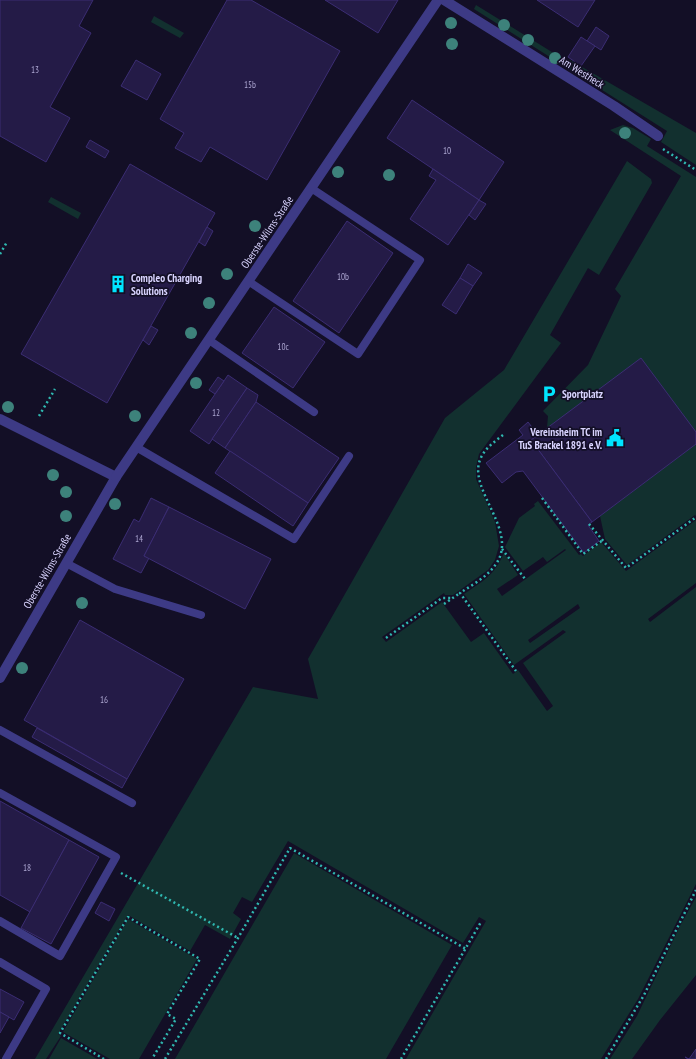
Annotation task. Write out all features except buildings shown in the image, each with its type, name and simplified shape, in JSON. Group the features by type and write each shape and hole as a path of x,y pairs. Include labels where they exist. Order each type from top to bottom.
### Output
{"street":[{"name":"Oberste-Wilms-Straße","path":"0,678 116,477 438,0"},
{"name":"Am Westheck","path":"444,0 614,106 658,136"},
{"path":"0,419 116,477"}],"lane":[{"path":"248,281 358,354 420,260 311,188"},
{"path":"209,340 314,412"},
{"path":"136,447 294,539 349,456"},
{"path":"66,562 115,589 201,615"},
{"path":"0,730 132,803"},
{"path":"0,793 116,857 60,956 0,921"},
{"path":"0,962 46,989 6,1059"}],"path":[{"path":"658,136 654,144 696,170"},
{"path":"0,254 7,242"},
{"path":"39,416 55,389"},
{"path":"444,604 492,569 500,556 502,548 497,522 479,480 478,469 480,460 484,453 503,435"},
{"path":"542,498 583,554 603,540"},
{"path":"589,524 626,568 695,518"},
{"path":"502,548 525,579"},
{"path":"460,593 516,671"},
{"path":"386,638 442,598 453,598"},
{"path":"165,1059 290,848 466,949"},
{"path":"110,867 238,938"},
{"path":"606,1059 644,995 696,890"},
{"path":"104,1059 60,1033 128,917 200,959 167,1014 176,1019 152,1059"},
{"path":"402,1059 481,922"}],"green space":[{"path":"476,5 568,62 570,60 696,133 696,165 661,142 667,131 474,9"},
{"path":"154,16 184,33 180,38 151,22"},
{"path":"623,125 633,128 651,139 647,146 696,177 696,432 547,428 548,416 543,411 588,365 621,296 615,289 681,176 610,130"},
{"path":"627,161 651,179 652,183 599,275 588,268 550,335 561,343 479,454 476,467 476,479 495,522 499,546 495,560 488,570 453,595 445,595 444,593 382,637 386,642 442,602 471,642 484,633 513,674 518,670 547,711 553,706 523,663 566,632 563,630 514,665 464,594 492,573 504,553 518,575 497,589 502,596 566,550 565,549 547,562 543,557 523,571 505,547 519,518 535,506 534,504 538,501 579,555 581,554 583,556 601,542 626,571 696,520 696,583 648,619 650,622 696,587 696,884 638,999 601,1059 406,1059 486,921 479,917 463,943 288,841 252,902 242,897 233,913 241,919 230,939 205,925 190,951 128,915 58,1034 61,1036 46,1059 35,1059 253,687 318,699 308,659 445,418 504,370","holes":["578,604 580,608 530,643 528,640"]},
{"path":"51,197 81,213 78,219 48,202"},
{"path":"696,444 696,516 695,515 627,565 605,539 600,516"},
{"path":"294,853 452,945 386,1059 175,1059"},
{"path":"696,897 696,975 660,1020 632,1059 610,1059 637,1016 680,926"},
{"path":"128,919 197,959 139,1059 110,1059 63,1032"},
{"path":"61,1038 94,1057 97,1059 49,1059"}],"place":[{"name":"Compleo Charging Solutions","path":"118,284"},
{"name":"Sportplatz","path":"549,394"},
{"name":"Vereinsheim TC im TuS Brackel 1891 e.V.","path":"615,438"}]}
